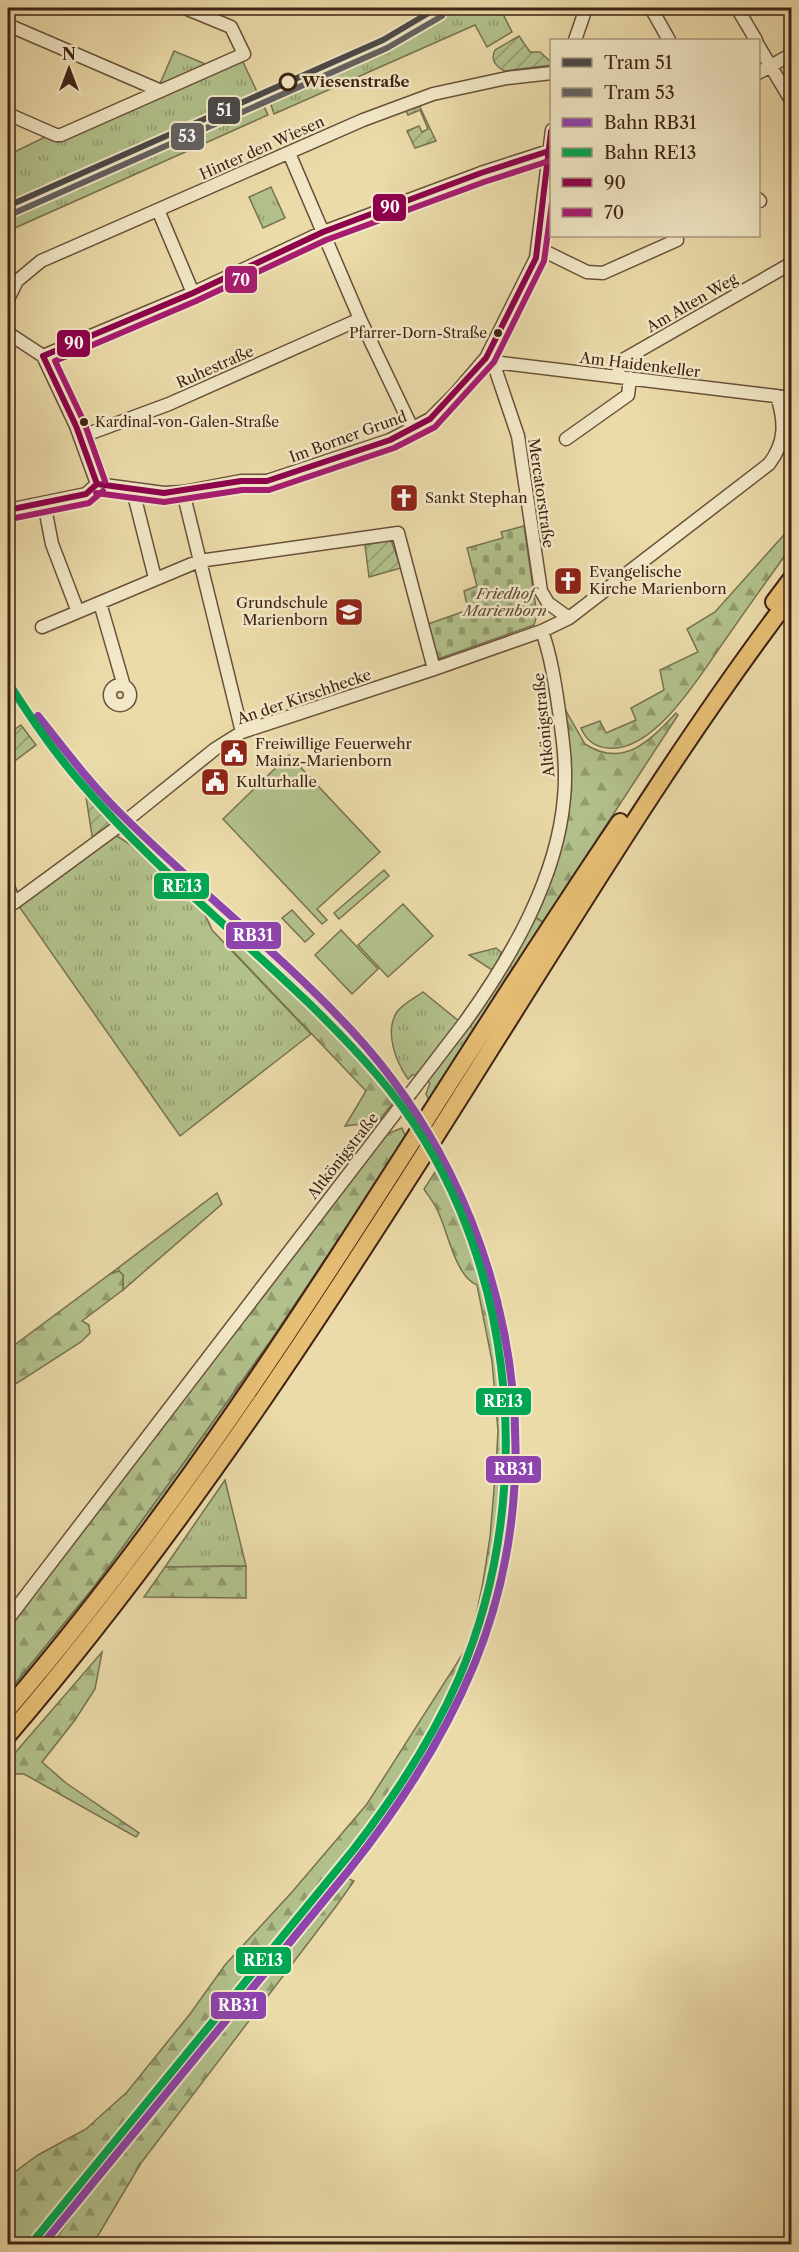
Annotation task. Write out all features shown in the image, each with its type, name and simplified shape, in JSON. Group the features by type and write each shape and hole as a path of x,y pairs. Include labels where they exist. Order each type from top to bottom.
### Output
{"highway":[{"path":"442,1113 616,829 792,578"},
{"path":"8,1709 103,1594 174,1499 442,1113 625,835 729,682 792,595"},
{"path":"8,1735 111,1609 188,1508 307,1336 416,1151"}],"street":[{"path":"8,114 56,135 61,135 244,54 231,27 185,8"},
{"path":"575,39 586,8"},
{"path":"651,8 668,39"},
{"path":"737,8 755,39"},
{"path":"8,26 161,91"},
{"path":"760,47 792,102"},
{"path":"760,72 792,54"},
{"name":"Hinter den Wiesen","path":"8,299 17,281 41,261 289,153 433,94 507,78 550,73"},
{"path":"43,356 194,293 323,232 550,149"},
{"name":"Im Borner Grund","path":"97,484 133,491 183,492 241,481 272,480 413,430 443,408 490,360 525,280 538,248 550,149"},
{"path":"289,153 360,319 413,430"},
{"path":"158,210 194,293"},
{"path":"538,248 587,272 603,273 677,240"},
{"name":"Am Alten Weg","path":"617,377 621,361 792,263"},
{"name":"Ruhestraße","path":"80,437 169,404 360,319"},
{"path":"8,333 43,356 80,437 97,484 86,494 8,510"},
{"name":"Am Haidenkeller","path":"490,360 792,398"},
{"name":"Mercatorstraße","path":"490,360 518,436 541,591 548,603 569,618"},
{"path":"566,439 628,395 630,378"},
{"path":"548,628 569,618 769,464 778,451 784,431 777,396"},
{"path":"133,491 155,579"},
{"path":"183,492 242,732"},
{"path":"44,503 52,544 78,612"},
{"path":"42,627 199,561 398,533 434,669"},
{"path":"100,603 124,686"},
{"name":"An der Kirschhecke","path":"8,886 14,903 127,820 215,749 242,732 434,669 548,628"},
{"name":"Altkönigstraße","path":"8,1619 480,1002 503,964 528,917 555,848 564,801 565,766 548,628"}],"green space":[{"path":"441,8 500,8 512,32 487,47 475,25 274,114 271,105 275,98 273,94 395,36"},
{"path":"519,36 530,52 540,52 550,61 550,65 505,71 495,63 495,50"},
{"path":"174,51 208,65 159,86"},
{"path":"242,60 268,115 8,231 8,155 45,137 53,139"},
{"path":"419,105 436,141 415,148 407,131 419,126 422,132 428,129 420,110 408,115 405,109"},
{"path":"271,187 285,218 263,228 249,197"},
{"name":"Friedhof Marienborn","path":"524,526 537,615 534,625 438,659 428,624 468,610 464,591 477,586 467,548 503,538 501,532"},
{"path":"791,527 791,547 693,686 662,723 644,737 626,746 608,748 588,739 581,728 600,721 606,733 636,720 631,708 664,690 660,670 698,652 687,629 715,612"},
{"path":"391,540 401,568 369,577 365,545"},
{"path":"566,711 585,744 612,754 624,753 646,742 676,713 678,715 543,922 533,916 560,847"},
{"path":"21,725 36,745 8,766 8,734"},
{"path":"289,755 380,852 317,909 327,920 322,924 223,819"},
{"path":"84,784 118,821 93,842"},
{"path":"112,833 156,863 183,887 195,900 212,930 311,1034 180,1136 18,905"},
{"path":"384,870 389,876 339,919 334,913"},
{"path":"403,904 433,936 388,977 358,945"},
{"path":"292,910 314,934 305,942 282,918"},
{"path":"533,916 543,922 429,1100 426,1094 430,1083 425,1079"},
{"path":"341,930 378,969 352,994 315,955"},
{"path":"245,934 313,998 398,1092 399,1095 378,1122 345,1126 366,1091 230,948"},
{"path":"496,948 501,952 492,970 469,955"},
{"path":"423,992 460,1022 420,1075 412,1075 408,1079 393,1047 393,1020 399,1009"},
{"path":"402,1128 406,1138 271,1340 93,1588 8,1692 8,1629 384,1135"},
{"path":"406,1137 239,1395 99,1587 8,1699 8,1692 93,1588 271,1340"},
{"path":"441,1163 468,1226 489,1290 502,1356 509,1422 509,1489 501,1555 485,1621 462,1685 432,1744 394,1800 249,1983 58,2214 36,2244 8,2244 8,2177 38,2155 86,2129 127,2092 190,2014 225,1965 292,1892 367,1804 464,1652 473,1631 490,1537 498,1431 492,1361 477,1285 463,1273 458,1264 438,1211 424,1189"},
{"path":"217,1193 222,1204 123,1290 123,1275 119,1271 110,1274"},
{"path":"119,1271 123,1275 123,1290 82,1321 89,1325 90,1333 81,1342 8,1389 8,1350 110,1274"},
{"path":"225,1480 246,1566 165,1567"},
{"path":"246,1566 246,1598 144,1597 165,1567"},
{"path":"102,1652 95,1689 75,1720 42,1762 66,1783 139,1833 136,1837 24,1774 8,1774 8,1761"},
{"path":"347,1878 354,1881 141,2163 93,2244 52,2244 96,2184"}],"tram line":[{"name":"51","path":"8,206 383,40 437,8"},
{"name":"53","path":"12,214 387,48 442,16"}],"rail line":[{"name":"RE13","path":"8,682 61,759 116,822 190,894 268,964 342,1037 377,1075 424,1139 460,1210 486,1286 501,1365 506,1445 500,1525 485,1604 459,1678 425,1745 384,1809 354,1849 36,2238"},
{"name":"RB31","path":"38,716 111,804 325,1003 353,1032 406,1098 449,1172 482,1250 504,1332 515,1416 513,1500 500,1584 474,1665 449,1720 403,1797 349,1870 43,2244"}],"transit line":[{"name":"90","path":"97,484 164,493 241,481 267,481 390,440 430,419 486,358 536,258 550,139"},
{"name":"90","path":"97,484 76,426 43,356 193,293 323,232 481,173 550,151"},
{"name":"70","path":"105,481 84,422 55,361 196,301 326,240 484,182 550,161"},
{"name":"70","path":"96,493 164,502 242,490 269,490 394,448 435,427 494,362 544,261 550,218"},
{"name":"90","path":"8,510 86,494 97,484"},
{"name":"70","path":"10,519 89,503 103,491"}],"place":[{"name":"Wiesenstraße","path":"288,82"},
{"name":"Pfarrer-Dorn-Straße","path":"498,333"},
{"name":"Kardinal-von-Galen-Straße","path":"84,422"},
{"name":"Sankt Stephan","path":"404,498"},
{"name":"Evangelische Kirche Marienborn","path":"568,581"},
{"name":"Grundschule Marienborn","path":"349,612"},
{"name":"Freiwillige Feuerwehr Mainz-Marienborn","path":"234,753"},
{"name":"Kulturhalle","path":"215,782"}]}
